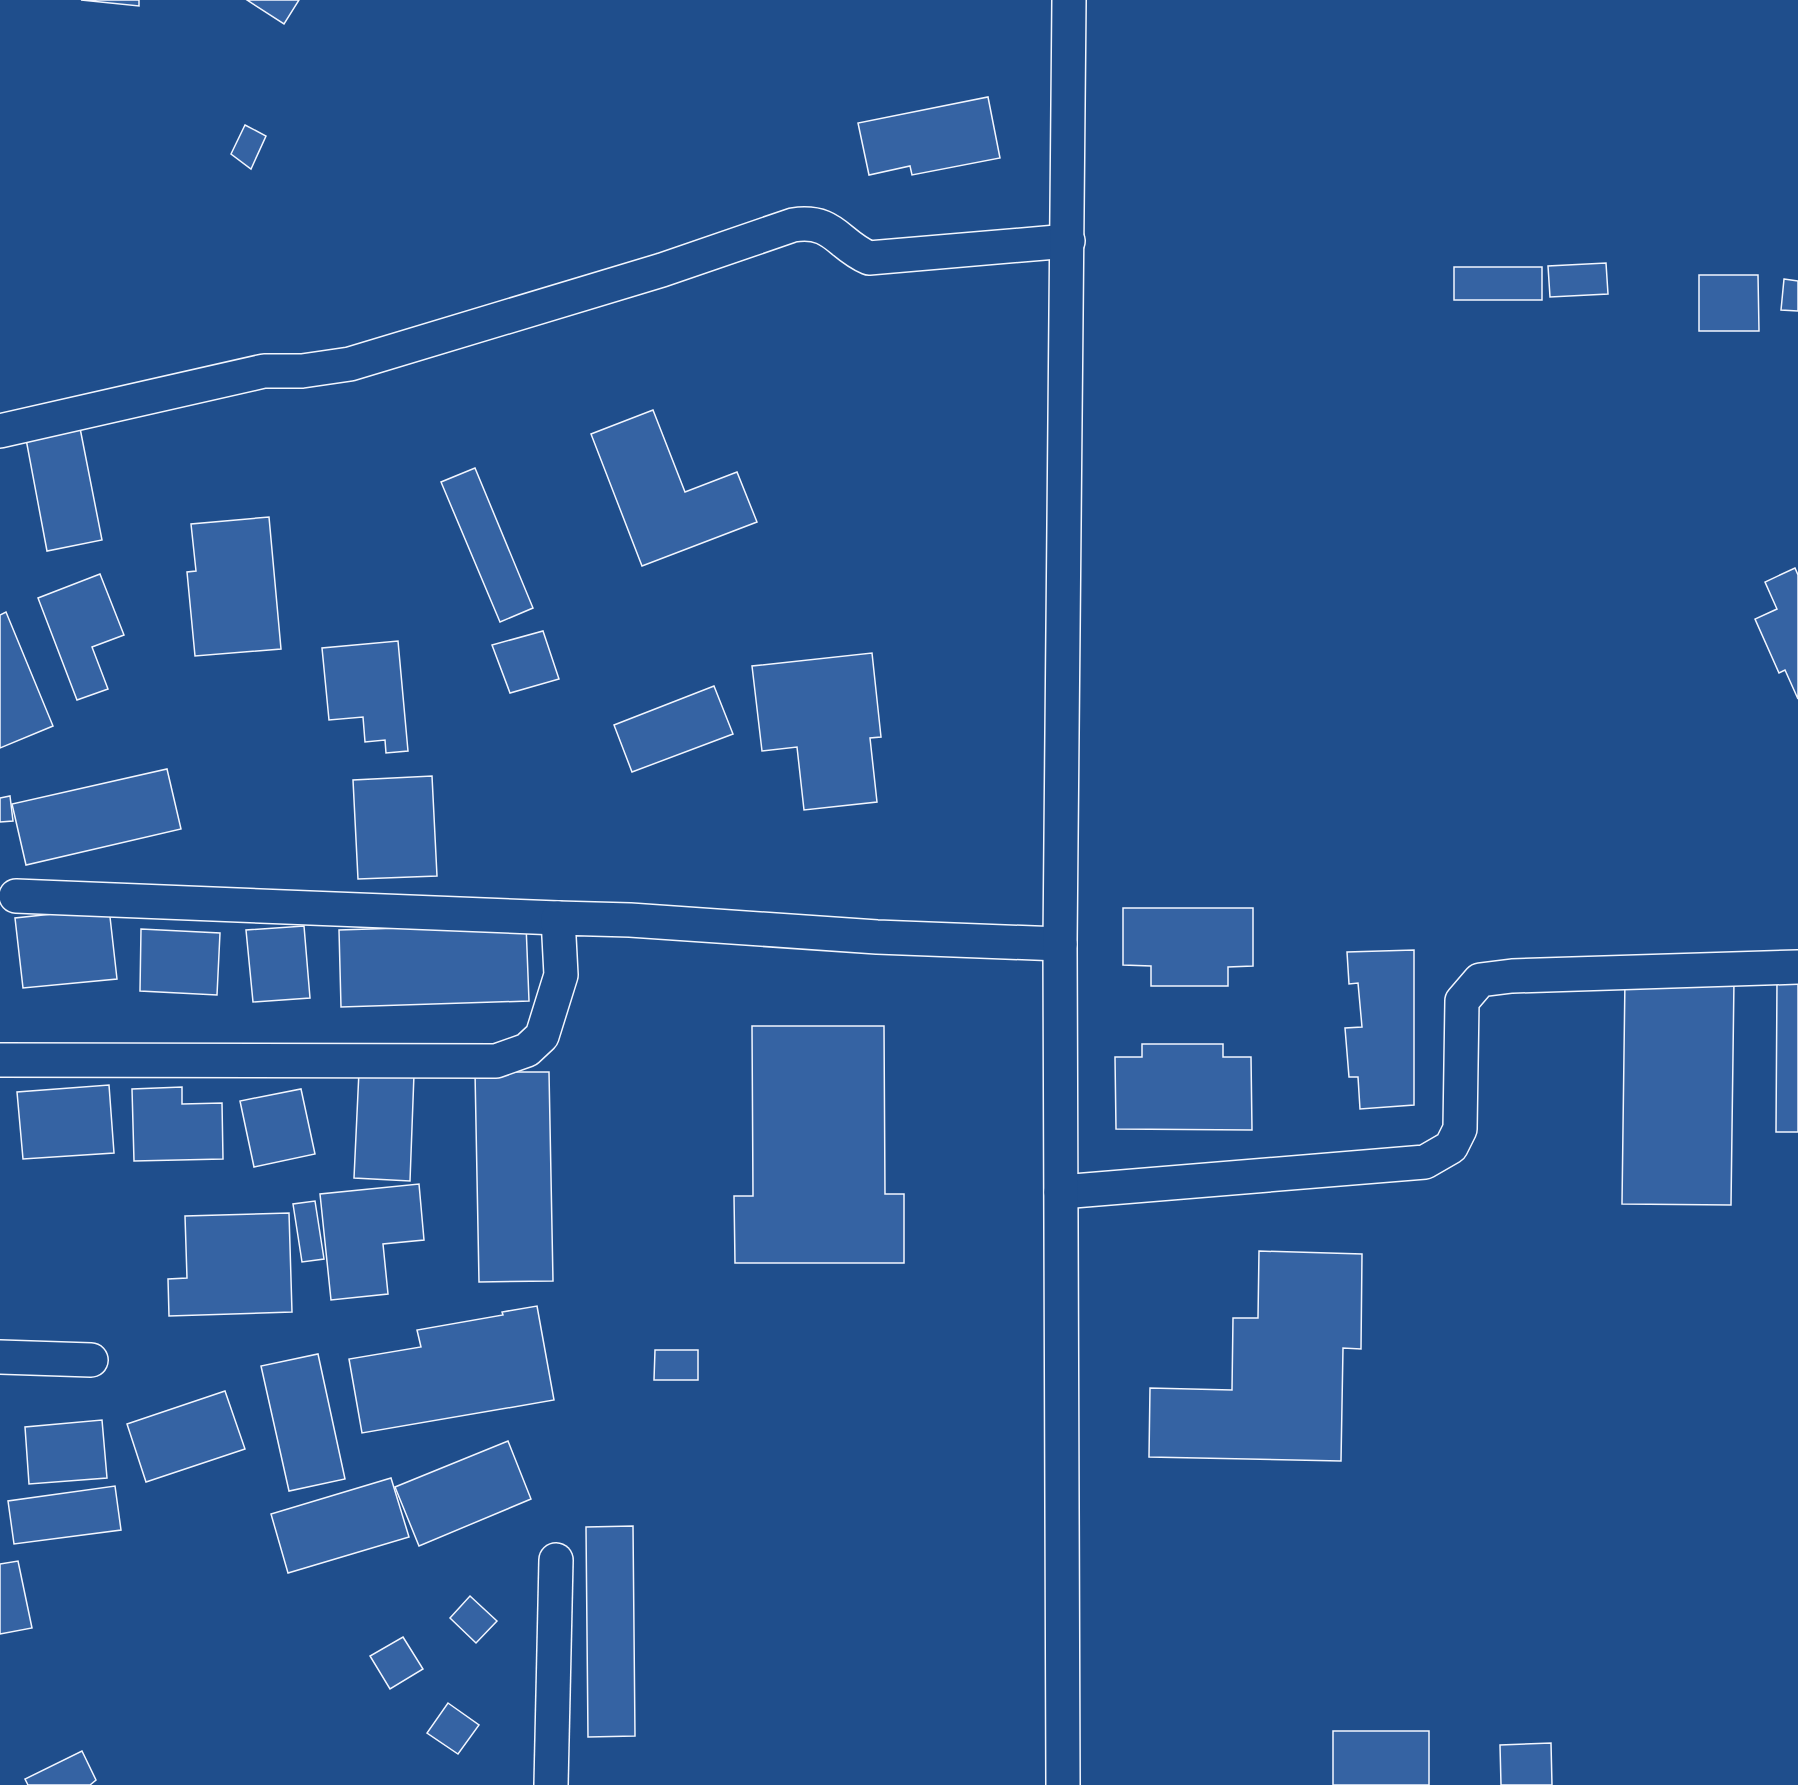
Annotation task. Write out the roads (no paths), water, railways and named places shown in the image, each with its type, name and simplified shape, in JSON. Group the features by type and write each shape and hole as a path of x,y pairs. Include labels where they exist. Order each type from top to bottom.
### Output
{"street":[{"path":"1063,1785 1060,944 1069,0"},
{"path":"0,431 264,371 302,371 350,364 662,270 793,225 808,223 835,232 854,252 869,258 1068,242"},
{"path":"16,896 630,920 877,938 1060,944"},
{"path":"0,1060 496,1061 527,1050 542,1036 561,975 558,918"},
{"path":"1061,1192 1425,1162 1451,1147 1460,1129 1462,1001 1480,980 1512,976 1798,967"},
{"path":"0,1357 92,1360"},
{"path":"551,1785 556,1560"}]}
